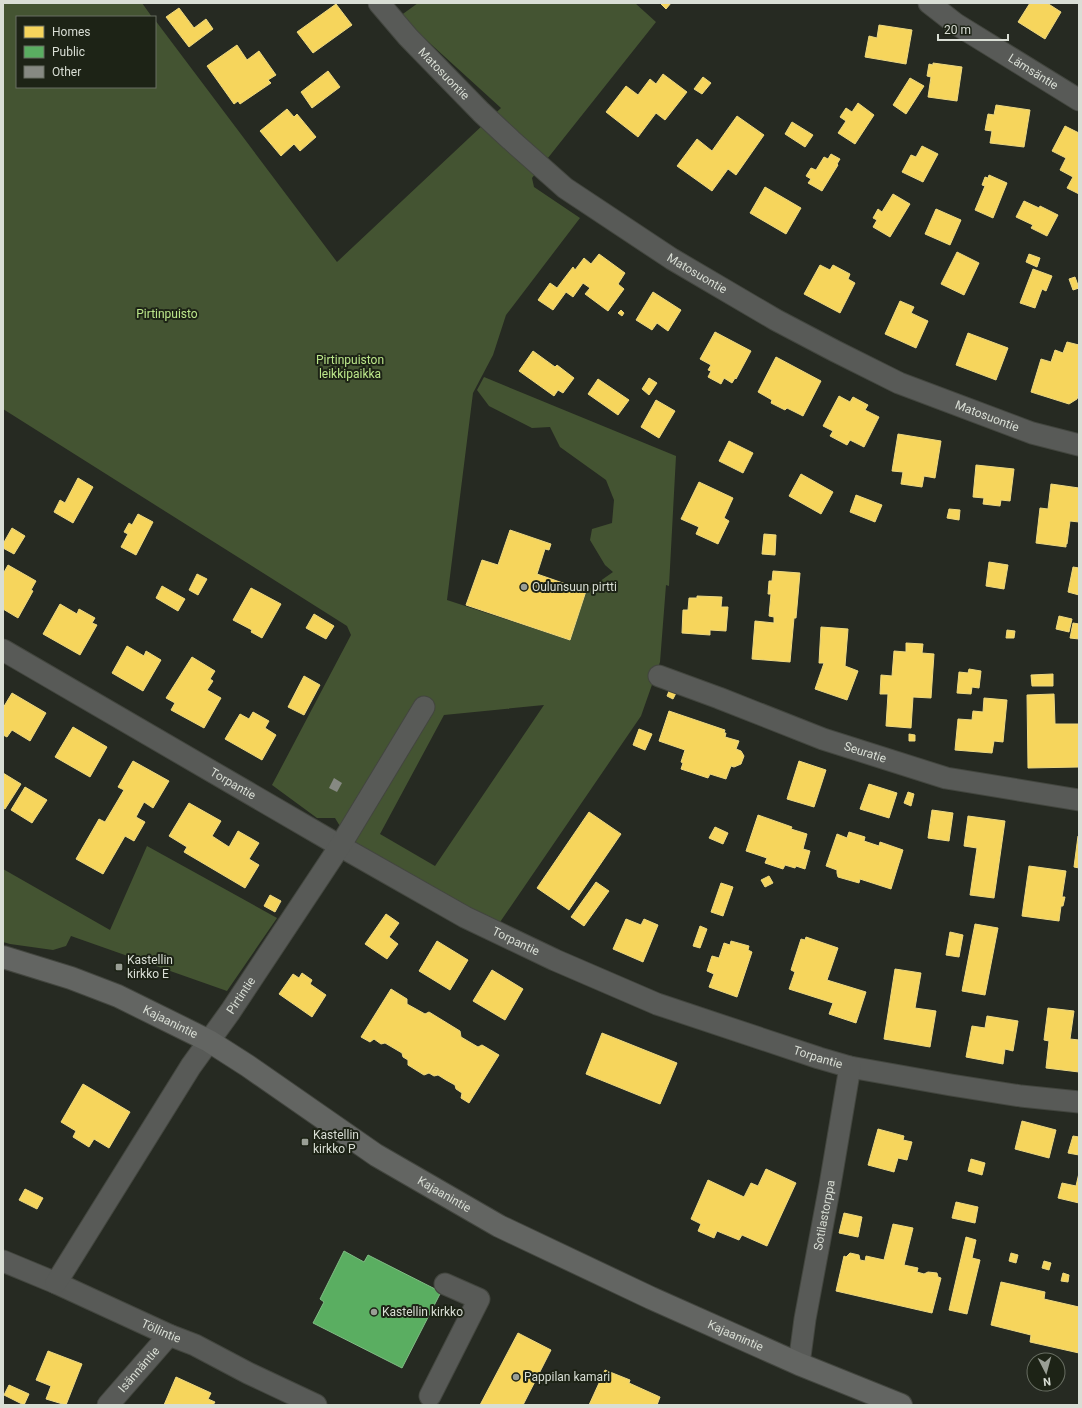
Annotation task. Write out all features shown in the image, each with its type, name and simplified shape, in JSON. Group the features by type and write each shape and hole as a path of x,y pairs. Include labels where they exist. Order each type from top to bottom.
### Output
{"main road":[{"name":"Kajaanintie","path":"3,957 71,978 118,996 209,1042 248,1066 376,1155 499,1226 651,1298 799,1364 901,1405"}],"street":[{"name":"Matosuontie","path":"379,3 408,38 482,112 565,188 672,259 776,320 835,352 899,383 1032,433 1079,445"},
{"name":"Lämsäntie","path":"929,3 956,24 1079,100"},
{"name":"Torpantie","path":"3,650 465,917 555,960 657,1004 819,1058 850,1066 951,1085 1021,1096 1079,1102"},
{"name":"Seuratie","path":"659,676 823,739 946,778 1079,800"},
{"name":"Pirtintie","path":"56,1283 191,1066 209,1042 340,846 424,707"},
{"name":"Sotilastorppa","path":"799,1364 805,1319 850,1066"},
{"name":"Töllintie","path":"3,1261 56,1283 169,1335 195,1345 248,1373 316,1405"},
{"path":"430,1396 479,1299 445,1284"},
{"name":"Isännäntie","path":"108,1405 169,1335"}],"green space":[{"name":"Pirtinpuisto","path":"3,3 142,3 151,16 16,16 16,88 156,88 156,21 337,262 501,108 400,16 418,3 635,3 656,22 532,178 534,187 580,218 506,315 493,355 473,393 447,600 569,640 586,591 613,572 605,565 590,540 592,529 612,523 614,500 606,480 560,447 550,427 532,428 489,406 477,390 484,377 676,456 669,586 666,585 660,662 641,716 498,925 354,849 335,818 317,818 272,785 351,635 347,626 3,409","holes":["544,705 435,866 380,834 444,715"]},
{"path":"147,846 277,918 227,991 71,936 66,946 53,950 3,942 3,869 110,930"}],"building: Homes":[{"path":"660,3 671,3 666,9"},
{"path":"1030,3 1047,3 1061,12 1045,39 1018,22"},
{"path":"336,4 352,25 313,53 297,32"},
{"path":"179,8 194,28 206,19 213,29 189,47 166,17"},
{"path":"879,25 912,30 906,64 865,57 869,36 877,38"},
{"path":"237,45 247,60 259,51 276,75 268,80 271,83 240,104 238,101 234,104 207,66"},
{"path":"933,63 962,67 957,101 928,97 931,77 927,76 929,64 933,65"},
{"path":"328,71 340,87 312,108 301,92"},
{"path":"663,74 687,92 665,120 656,113 638,137 606,112 626,86 638,95 650,79 656,84"},
{"path":"703,77 711,83 702,94 694,89"},
{"path":"910,78 924,86 906,114 893,105"},
{"path":"858,103 874,115 855,144 838,133 846,121 840,117 846,108 852,112"},
{"path":"996,105 1030,110 1024,147 990,143 992,131 985,130 988,114 994,115"},
{"path":"287,109 294,117 297,114 316,137 300,151 294,144 281,156 260,131"},
{"path":"737,116 764,135 736,175 728,169 712,191 677,166 697,139 712,151"},
{"path":"792,122 813,135 805,147 785,134"},
{"path":"1065,126 1079,133 1079,194 1067,188 1073,177 1060,170 1066,158 1052,151"},
{"path":"922,146 938,154 923,182 902,172 911,155 916,157"},
{"path":"831,154 840,159 822,191 808,183 811,179 806,176 811,168 816,170 824,157 828,159"},
{"path":"989,175 1007,183 993,218 975,210 985,186 982,185 985,177 988,178"},
{"path":"765,187 801,208 786,234 750,213"},
{"path":"893,194 910,204 890,237 873,227 877,220 873,218 878,209 882,212"},
{"path":"1024,201 1039,208 1040,206 1058,215 1047,236 1031,228 1033,225 1016,217"},
{"path":"936,209 961,220 950,245 925,234"},
{"path":"957,252 979,263 964,295 941,284"},
{"path":"599,254 625,273 618,284 624,289 608,311 585,294 590,288 583,283 573,297 566,292 553,310 538,300 550,283 557,288 573,267 575,270 584,258 591,264"},
{"path":"1029,254 1040,258 1037,267 1026,262"},
{"path":"820,265 830,270 833,265 850,274 848,279 855,283 840,313 804,294"},
{"path":"1033,269 1052,276 1046,291 1042,289 1035,308 1020,303"},
{"path":"1075,277 1079,288 1073,290 1069,279"},
{"path":"653,292 681,310 668,331 657,323 652,330 636,320"},
{"path":"900,301 914,307 911,313 928,321 916,348 885,334"},
{"path":"621,310 624,313 622,316 618,313"},
{"path":"715,332 751,351 736,379 735,378 732,383 724,378 721,384 708,377 711,371 708,370 711,365 700,359"},
{"path":"968,333 1008,348 996,380 956,365"},
{"path":"1067,342 1079,345 1079,393 1077,399 1069,404 1031,392 1041,359 1051,362 1055,350 1063,353"},
{"path":"533,351 555,367 557,365 574,378 563,393 558,390 554,396 519,371"},
{"path":"776,357 821,381 803,416 787,408 785,410 771,403 772,400 758,392"},
{"path":"649,378 657,383 649,395 642,389"},
{"path":"598,379 629,400 618,415 588,394"},
{"path":"839,396 850,402 853,397 868,405 865,410 879,417 864,447 850,440 847,445 830,436 833,431 823,426"},
{"path":"656,400 675,411 659,438 641,427"},
{"path":"898,434 941,441 935,478 924,476 922,487 901,484 903,472 892,471"},
{"path":"729,441 753,453 743,473 719,461"},
{"path":"976,465 1014,469 1010,501 1001,500 1000,506 983,504 984,498 973,497"},
{"path":"801,474 833,492 821,514 789,496"},
{"path":"78,478 93,487 73,523 54,512 60,500 65,503"},
{"path":"699,482 733,498 724,518 729,521 718,544 696,534 699,527 681,519"},
{"path":"1051,484 1079,488 1079,522 1070,521 1066,547 1036,543 1040,508 1048,509"},
{"path":"856,495 882,505 875,522 850,512"},
{"path":"949,509 960,510 959,520 947,518"},
{"path":"138,514 153,522 136,555 121,547 128,534 124,532 129,523 132,525"},
{"path":"12,528 25,536 14,554 3,548 3,544"},
{"name":"Oulunsuun pirtti","path":"510,530 551,544 549,550 545,549 537,574 586,591 570,640 466,605 482,560 498,565"},
{"path":"764,534 776,535 775,555 762,554"},
{"path":"989,562 1008,565 1004,589 986,586"},
{"path":"8,565 36,581 31,590 33,591 18,618 3,609 3,574"},
{"path":"1073,567 1079,568 1079,595 1068,592"},
{"path":"773,571 800,573 790,662 752,659 755,621 774,623 774,617 769,616 771,594 768,594 769,581 772,581"},
{"path":"197,574 207,579 198,595 189,590"},
{"path":"162,586 185,599 178,611 156,598"},
{"path":"251,588 281,604 262,638 251,632 252,630 233,620"},
{"path":"697,596 722,597 721,607 728,607 726,631 710,630 710,635 682,633 683,610 688,610 689,598 697,598"},
{"path":"60,604 77,614 79,609 95,618 92,623 97,625 80,655 43,634"},
{"path":"314,614 334,626 326,639 306,628"},
{"path":"1059,616 1072,619 1069,632 1056,629"},
{"path":"1073,623 1079,624 1079,639 1070,638"},
{"path":"821,627 848,629 845,666 858,671 847,700 815,689 824,663 819,663"},
{"path":"1007,630 1015,631 1014,638 1006,638"},
{"path":"906,643 923,644 922,653 934,654 931,698 913,697 911,728 886,726 888,694 880,694 881,675 892,676 894,651 906,652"},
{"path":"127,646 144,656 146,651 161,660 143,691 112,673"},
{"path":"192,657 215,671 210,679 213,681 207,690 221,698 204,728 171,710 175,703 166,698"},
{"path":"969,669 981,671 979,688 972,687 971,694 957,693 959,672 968,673"},
{"path":"1053,674 1053,686 1032,686 1031,675"},
{"path":"304,676 320,685 304,715 288,707"},
{"path":"669,691 676,693 673,699 667,696"},
{"path":"12,693 46,713 30,741 12,730 7,737 3,735 3,708"},
{"path":"1054,694 1055,724 1079,724 1079,767 1028,768 1027,695"},
{"path":"984,698 1007,700 1003,742 994,741 992,753 955,750 958,719 972,720 973,711 983,712"},
{"path":"669,711 725,730 725,737 739,741 736,749 741,751 744,756 741,764 734,767 731,766 726,779 710,774 708,778 681,769 683,763 681,762 685,750 659,741"},
{"path":"253,712 269,721 265,728 276,735 262,760 225,739 240,714 249,719"},
{"path":"73,727 107,747 90,777 55,757"},
{"path":"639,729 652,734 645,750 633,745"},
{"path":"909,734 915,735 915,741 909,741"},
{"path":"133,761 169,781 153,808 144,802 136,817 145,822 134,841 125,836 103,874 76,859 99,819 105,822 124,790 118,787"},
{"path":"799,761 826,770 814,807 787,799"},
{"path":"3,773 21,784 5,809 3,808"},
{"path":"869,784 897,793 889,818 860,809"},
{"path":"25,787 47,800 32,823 11,810"},
{"path":"908,792 914,794 911,806 904,803"},
{"path":"189,803 221,821 212,836 229,847 238,831 259,843 249,859 259,865 245,888 184,852 187,847 169,836"},
{"path":"932,810 953,813 949,841 928,838"},
{"path":"589,812 621,834 569,910 537,888"},
{"path":"758,815 807,834 803,849 810,851 805,869 785,865 783,869 765,863 767,858 746,851"},
{"path":"968,816 1005,821 994,898 970,895 977,848 964,846"},
{"path":"715,827 728,833 723,844 709,838"},
{"path":"849,832 865,837 864,841 879,846 880,842 903,850 891,889 860,879 859,883 838,877 837,870 826,866 837,834 847,838"},
{"path":"1079,836 1079,868 1074,867"},
{"path":"1029,866 1066,871 1062,897 1065,897 1063,906 1061,906 1059,921 1022,916"},
{"path":"769,876 773,883 765,887 761,880"},
{"path":"596,882 609,891 584,926 571,917"},
{"path":"721,883 733,887 723,916 711,912"},
{"path":"270,895 281,901 275,912 264,906"},
{"path":"386,914 399,923 389,937 398,944 387,959 365,944"},
{"path":"626,919 641,925 644,919 658,925 643,962 613,949"},
{"path":"975,924 998,928 985,995 962,991"},
{"path":"700,926 707,929 700,948 693,946"},
{"path":"950,932 963,935 959,957 946,955"},
{"path":"806,937 838,948 827,980 866,992 856,1023 829,1014 833,1003 789,989 795,972 791,970 801,939 805,940"},
{"path":"437,941 468,960 450,990 419,971"},
{"path":"731,941 749,946 748,950 752,952 737,997 709,987 714,974 707,971 712,956 719,958 724,943 730,945"},
{"path":"895,969 921,973 915,1008 936,1011 930,1047 884,1039"},
{"path":"492,970 523,989 505,1020 473,1001"},
{"path":"302,973 312,980 310,984 326,995 312,1017 279,994 293,974 299,978"},
{"path":"391,989 407,999 407,1004 425,1014 429,1012 460,1031 461,1037 478,1047 482,1045 499,1055 469,1103 461,1098 462,1093 456,1089 455,1085 438,1075 434,1076 429,1073 424,1075 408,1065 408,1060 403,1057 402,1053 385,1043 381,1044 374,1039 370,1042 361,1037"},
{"path":"1048,1008 1074,1011 1070,1039 1079,1040 1079,1072 1046,1068 1049,1041 1044,1040"},
{"path":"987,1016 1018,1021 1013,1051 1005,1049 1003,1064 966,1057 972,1026 985,1028"},
{"path":"602,1033 677,1063 660,1104 586,1074"},
{"path":"83,1084 130,1112 109,1148 94,1139 89,1147 73,1137 76,1131 61,1122"},
{"path":"1022,1121 1056,1130 1049,1158 1015,1149"},
{"path":"878,1129 904,1136 903,1140 912,1142 907,1160 898,1158 894,1172 868,1165"},
{"path":"1073,1136 1079,1137 1079,1155 1068,1153"},
{"path":"971,1159 985,1163 982,1175 968,1171"},
{"path":"766,1169 796,1183 767,1246 742,1235 739,1240 717,1231 714,1238 698,1231 701,1224 691,1219 708,1180 744,1197 751,1183 758,1186"},
{"path":"1079,1173 1079,1203 1058,1198 1062,1183 1076,1186"},
{"path":"25,1189 43,1198 37,1209 19,1200"},
{"path":"956,1202 978,1207 975,1223 952,1218"},
{"path":"844,1213 862,1217 858,1237 839,1233"},
{"path":"893,1224 913,1228 904,1265 918,1268 917,1272 924,1274 928,1272 937,1273 938,1277 941,1278 932,1313 836,1291 844,1256 846,1257 850,1253 859,1255 860,1260 865,1261 866,1256 884,1260"},
{"path":"966,1237 976,1240 972,1258 980,1260 967,1314 949,1310"},
{"path":"1011,1253 1018,1255 1016,1263 1009,1261"},
{"path":"1044,1261 1051,1263 1049,1270 1042,1268"},
{"path":"1063,1273 1069,1275 1068,1282 1061,1281"},
{"path":"1001,1282 1045,1292 1044,1299 1079,1307 1079,1353 1030,1342 1031,1335 991,1325"},
{"name":"Pappilan kamari","path":"518,1333 551,1350 523,1405 480,1405"},
{"path":"48,1351 82,1364 66,1405 46,1399 51,1386 36,1380"},
{"path":"605,1370 630,1380 629,1383 660,1397 657,1405 589,1405"},
{"path":"176,1377 211,1393 208,1399 215,1402 213,1405 164,1405"},
{"path":"9,1385 29,1394 24,1405 4,1395"}],"building: Public":[{"name":"Kastellin kirkko","path":"344,1251 364,1262 368,1255 441,1292 402,1368 313,1323 324,1302 320,1299"}],"building: Other":[{"path":"334,778 342,783 337,792 329,788"}],"place":[{"name":"Oulunsuun pirtti","path":"524,587"},
{"name":"Kastellin kirkko E","path":"119,967"},
{"name":"Kastellin kirkko P","path":"305,1142"},
{"name":"Kastellin kirkko","path":"374,1312"},
{"name":"Pappilan kamari","path":"516,1377"}],"park label":[{"name":"Pirtinpuiston leikkipaikka","path":"350,367"}]}
